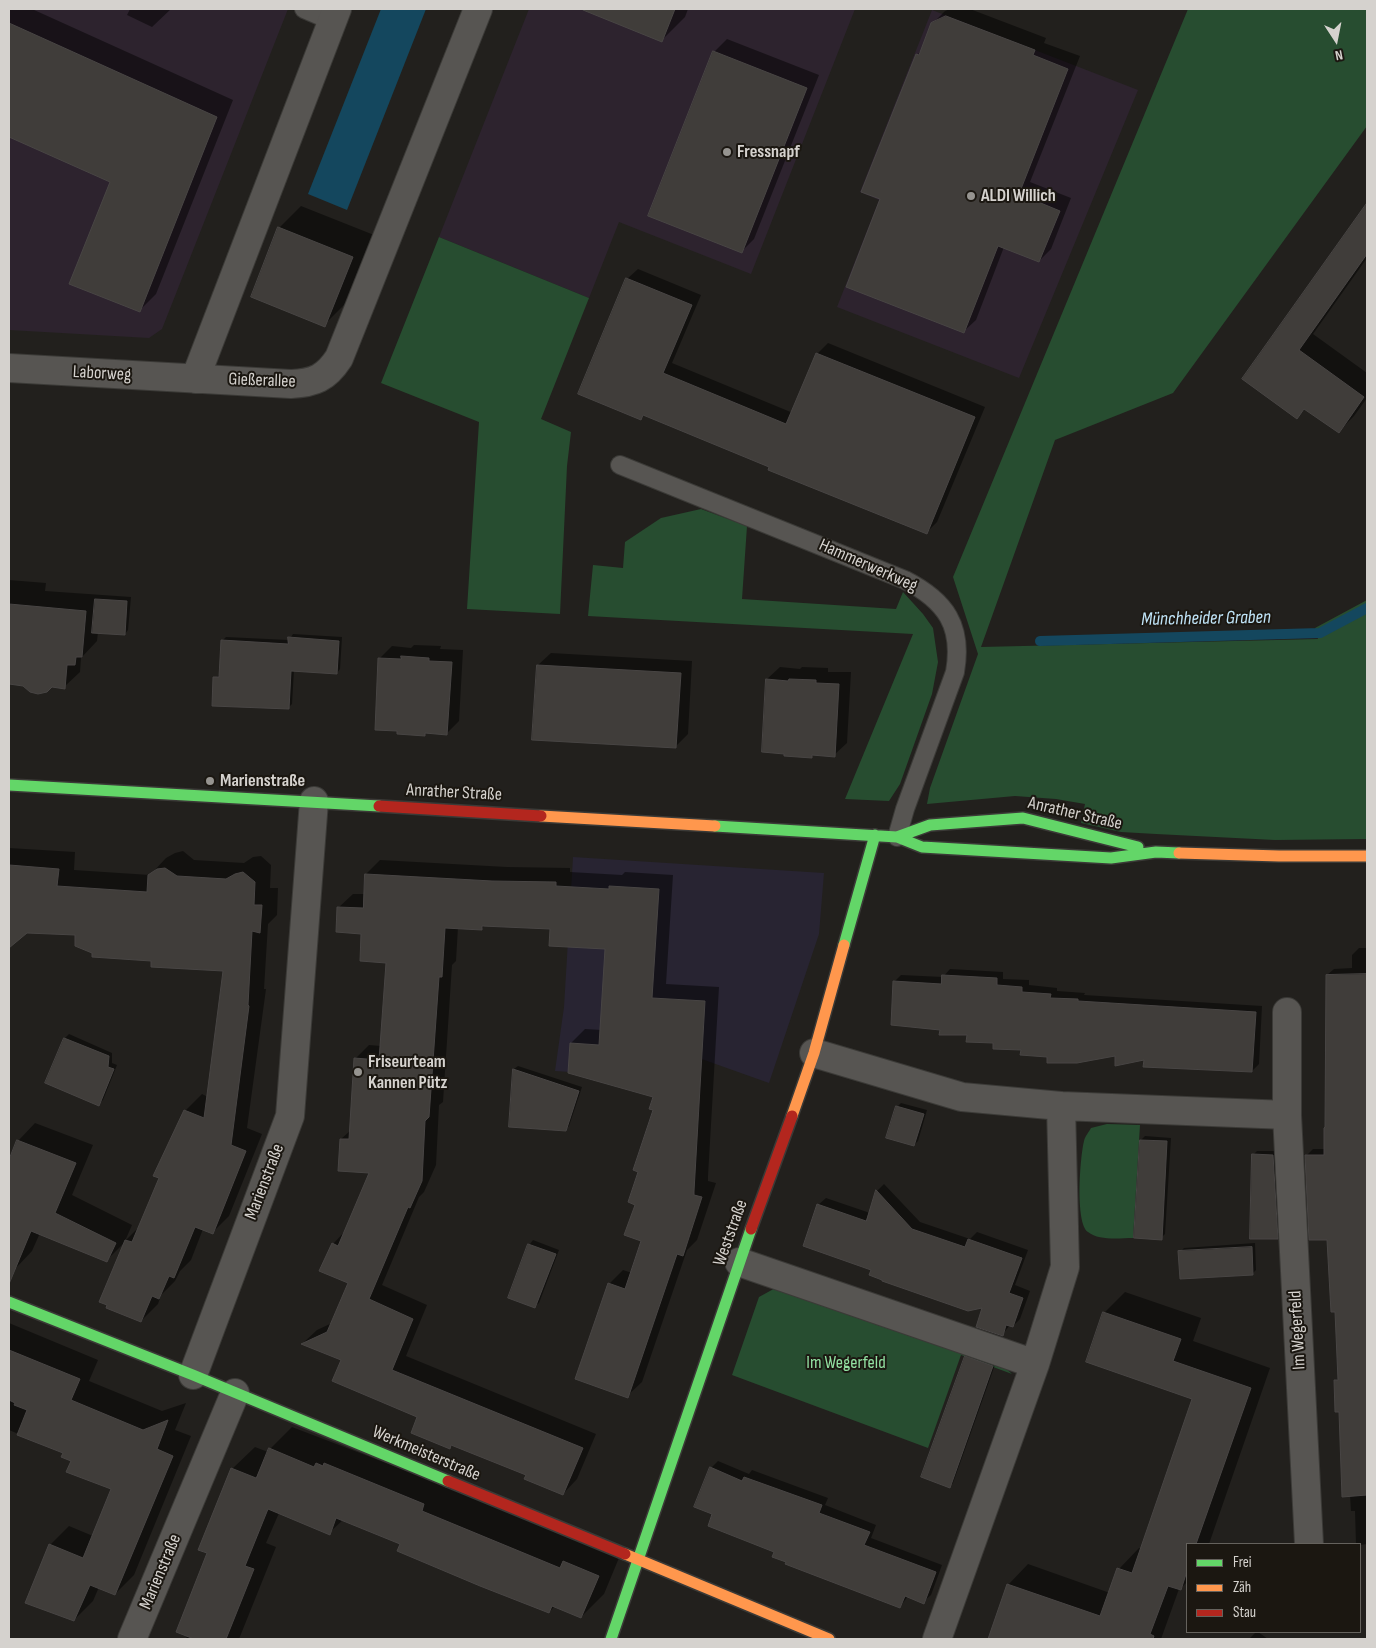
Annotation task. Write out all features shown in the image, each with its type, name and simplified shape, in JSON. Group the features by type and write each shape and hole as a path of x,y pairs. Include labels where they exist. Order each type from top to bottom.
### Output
{"street":[{"name":"Gießerallee","path":"195,379 300,384 318,380 330,371 339,358 478,9"},
{"path":"195,379 335,15"},
{"name":"Laborweg","path":"9,368 195,379"},
{"name":"Anrather Straße","path":"9,785 897,836 930,825 1023,818 1156,852"},
{"name":"Marienstraße","path":"193,1375 290,1116 314,802"},
{"name":"Weststraße","path":"611,1639 739,1262 814,1053 875,835"},
{"name":"Anrather Straße","path":"897,836 922,847 1111,858 1156,852 1279,856 1367,856"},
{"name":"Im Wegerfeld","path":"1287,1012 1288,1115 1309,1543"},
{"path":"814,1053 962,1097 1060,1106 1288,1115"},
{"path":"937,1639 1035,1364 1065,1266 1060,1106"},
{"path":"739,1262 1035,1364"},
{"name":"Werkmeisterstraße","path":"9,1302 193,1375 829,1639"},
{"name":"Marienstraße","path":"132,1639 235,1393"}],"lane":[{"path":"304,9 335,15"},
{"name":"Hammerwerkweg","path":"620,465 891,574 928,593 937,600 947,613 957,642 958,657 955,672 897,836"}],"shaded area":[{"path":"9,9 288,9 162,329 149,338 9,330"},
{"path":"529,9 855,9 751,274 619,222 589,298 439,237"},
{"path":"932,10 1138,90 1019,378 837,307 879,200 860,192"},
{"path":"573,857 824,873 819,934 769,1083 693,1056 586,1073 555,1071 564,1007"}],"green space":[{"path":"1188,9 1367,9 1367,126 1173,393 1055,440 981,647 1318,639 1315,628 1367,600 1367,839 1275,840 1121,832 1081,823 1085,804 1056,799 1015,796 927,804 930,788 978,654 953,577"},
{"path":"439,237 589,298 541,419 571,432 567,466 560,614 467,609 479,422 381,383"},
{"path":"701,509 747,526 742,599 896,609 903,592 933,628 938,662 932,694 900,784 889,801 845,799 913,634 588,616 593,565 623,568 625,542 661,518"},
{"path":"1107,1124 1140,1125 1133,1238 1110,1238 1093,1235 1084,1226 1081,1216 1080,1174 1082,1149 1091,1128"},
{"path":"779,1286 999,1362 1012,1374 961,1355 928,1448 732,1375 759,1297"}],"water":[{"path":"381,9 426,9 347,210 308,194"}],"building":[{"path":"583,9 675,9 662,42"},
{"path":"946,16 1035,50 1033,55 1068,69 1019,194 1060,211 1039,262 998,246 964,333 846,287 880,199 861,192 916,54 919,55 931,23"},
{"path":"9,23 217,117 140,312 69,284 110,182 9,137"},
{"path":"713,51 807,88 742,253 648,216"},
{"path":"1367,203 1367,254 1299,350 1364,397 1339,433 1304,409 1297,419 1242,379"},
{"path":"278,227 353,257 325,327 251,297"},
{"path":"626,278 692,305 663,373 786,424 816,353 975,417 927,534 768,470 769,467 643,415 641,420 578,394"},
{"path":"95,599 127,601 125,635 92,633"},
{"path":"9,604 86,611 82,657 76,657 75,665 67,665 65,689 52,687 47,692 38,694 30,692 23,686 9,684"},
{"path":"288,637 339,641 337,674 291,671 289,709 212,706 213,677 219,677 221,640 288,644"},
{"path":"401,656 429,658 429,661 452,662 447,735 425,733 425,736 397,734 397,731 375,730 378,658 401,659"},
{"path":"537,665 681,673 676,748 532,740"},
{"path":"766,679 788,681 789,679 816,680 816,683 839,684 835,757 812,755 812,758 762,752"},
{"path":"9,865 59,869 57,886 147,892 148,875 157,869 165,868 177,876 226,879 243,872 255,882 254,905 262,905 260,933 252,931 249,1006 231,1145 246,1151 213,1234 195,1227 174,1278 169,1276 159,1299 152,1296 141,1322 106,1308 107,1305 99,1302 125,1240 132,1242 159,1178 153,1176 184,1110 204,1118 223,971 151,967 151,961 92,957 92,953 75,946 75,935 27,933 9,948"},
{"path":"365,874 492,881 556,882 556,886 609,889 609,886 659,889 652,998 705,1001 694,1191 694,1195 702,1197 683,1256 677,1254 628,1398 575,1379 608,1283 625,1289 641,1241 624,1235 635,1205 628,1202 638,1172 633,1170 653,1110 649,1109 653,1097 568,1073 570,1043 599,1045 605,949 549,946 550,929 482,926 482,930 445,928 442,977 439,977 429,1117 425,1121 422,1181 410,1208 408,1207 369,1299 413,1319 392,1370 583,1448 563,1495 524,1479 526,1475 451,1445 450,1449 411,1433 417,1417 332,1381 341,1360 301,1344 327,1332 348,1283 319,1271 332,1243 338,1246 369,1173 338,1171 340,1139 349,1139 354,1058 379,1060 386,963 360,961 361,934 336,932 337,907 363,908"},
{"path":"1367,974 1367,1495 1342,1497 1339,1412 1335,1412 1334,1380 1338,1380 1335,1312 1331,1312 1327,1240 1309,1240 1305,1155 1324,1155 1326,975"},
{"path":"942,975 997,978 997,985 1022,987 1022,992 1051,994 1050,998 1256,1012 1252,1072 1143,1067 1144,1060 1115,1066 1115,1056 1077,1063 1047,1063 1047,1057 1020,1055 1021,1050 993,1049 993,1043 966,1042 967,1035 939,1035 940,1030 891,1025 893,981 941,984"},
{"path":"64,1038 109,1056 108,1067 114,1069 99,1106 45,1083"},
{"path":"513,1069 579,1091 566,1131 509,1127"},
{"path":"896,1106 924,1114 914,1146 886,1138"},
{"path":"17,1140 76,1163 55,1213 116,1243 107,1262 31,1231 9,1284 9,1160"},
{"path":"1140,1140 1167,1141 1162,1240 1134,1238"},
{"path":"1252,1154 1273,1155 1278,1239 1250,1239"},
{"path":"876,1190 912,1229 965,1247 968,1239 1022,1258 1009,1293 1023,1298 1013,1327 1006,1325 1003,1336 976,1327 982,1308 968,1311 882,1281 869,1275 871,1270 803,1246 817,1204 866,1221"},
{"path":"528,1244 556,1254 535,1308 508,1298"},
{"path":"1252,1247 1253,1275 1180,1279 1178,1251"},
{"path":"1103,1312 1181,1339 1173,1361 1251,1388 1196,1543 1186,1543 1186,1574 1181,1590 1168,1586 1150,1634 1154,1636 1153,1639 988,1639 1007,1584 1100,1616 1117,1568 1132,1573 1192,1399 1086,1362"},
{"path":"9,1350 80,1379 71,1400 143,1430 168,1420 157,1449 173,1456 115,1595 90,1585 74,1621 25,1603 49,1544 83,1558 111,1489 66,1472 71,1461 61,1457 63,1453 17,1435 27,1410 14,1405 15,1403 9,1400"},
{"path":"965,1356 993,1366 950,1488 921,1477"},
{"path":"269,1448 314,1467 316,1463 323,1466 324,1463 424,1504 422,1511 560,1568 563,1561 599,1576 581,1618 552,1606 549,1613 480,1586 397,1551 400,1544 336,1518 330,1535 268,1509 245,1566 254,1569 226,1639 194,1639 176,1632 207,1553 198,1550 231,1468 256,1478"},
{"path":"710,1467 742,1481 744,1477 822,1505 819,1513 870,1532 864,1545 936,1572 924,1604 905,1596 900,1608 785,1564 786,1562 772,1557 774,1552 708,1526 712,1514 694,1507"}],"waterway":[{"name":"Münchheider Graben","path":"1040,641 1320,633 1367,608"}],"traffic: fast":[{"path":"9,785 379,806"},
{"path":"897,837 930,825 1023,818 1138,847"},
{"path":"715,826 897,837 922,847 1111,858 1156,852 1179,853"},
{"path":"844,945 875,835"},
{"path":"611,1639 751,1229"},
{"path":"9,1302 193,1375 448,1481"}],"traffic: slow":[{"path":"541,816 715,826"},
{"path":"1179,853 1367,856"},
{"path":"792,1116 814,1053 844,945"},
{"path":"625,1554 829,1639"}],"traffic: jam":[{"path":"379,806 541,816"},
{"path":"751,1229 792,1116"},
{"path":"448,1481 625,1554"}],"place":[{"name":"Fressnapf","path":"727,152"},
{"name":"ALDI Willich","path":"971,196"},
{"name":"Marienstraße","path":"210,781"},
{"name":"Friseurteam Kannen Pütz","path":"358,1072"}]}
